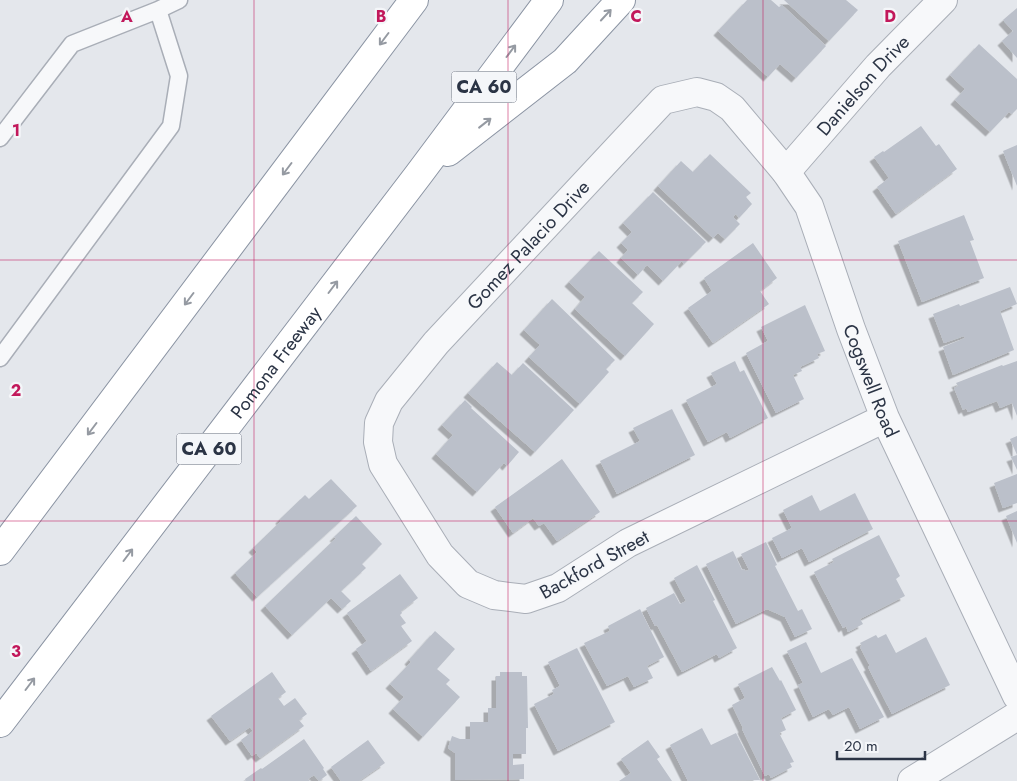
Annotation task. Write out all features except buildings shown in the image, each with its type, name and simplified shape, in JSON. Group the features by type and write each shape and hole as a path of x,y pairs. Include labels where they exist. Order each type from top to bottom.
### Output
{"highway":[{"path":"0,551 414,0"},
{"name":"Pomona Freeway","path":"0,723 419,174 549,0"},
{"path":"419,174 565,60 621,0"}],"street":[{"name":"Danielson Drive","path":"786,172 878,66 943,0"},
{"name":"Cogswell Road","path":"697,92 716,97 732,108 786,172 809,206 850,329 885,418 1017,696"},
{"name":"Gomez Palacio Drive","path":"379,423 389,401 436,342 664,100 697,92"},
{"name":"Backford Street","path":"379,423 378,442 383,464 440,555 468,584 494,595 526,599 558,588 628,543 885,418"},
{"path":"912,781 1017,716"}],"lane":[{"path":"0,138 72,44 179,0"},
{"path":"0,358 171,126 179,76 158,10"}]}
